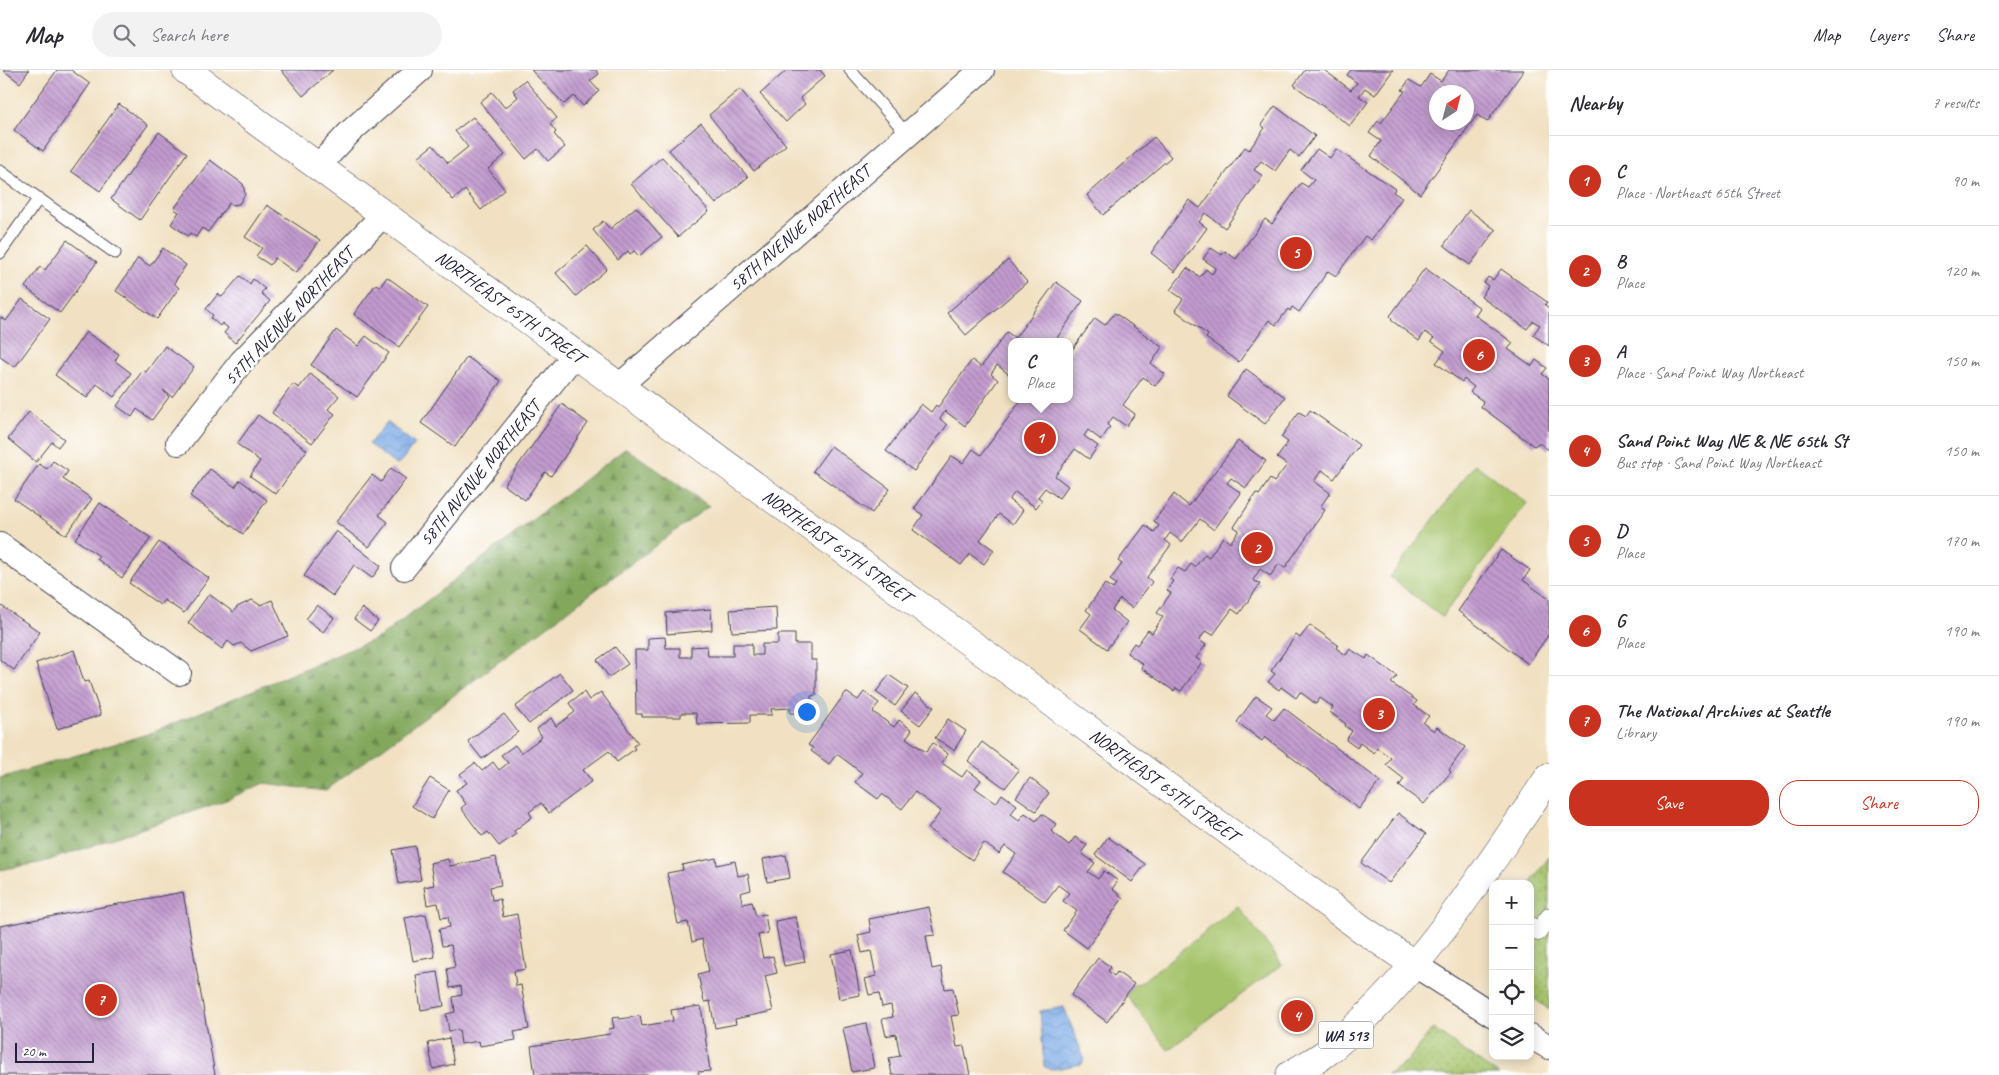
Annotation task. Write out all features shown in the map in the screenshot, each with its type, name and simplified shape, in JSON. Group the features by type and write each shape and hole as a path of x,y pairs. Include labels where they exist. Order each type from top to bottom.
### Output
{"main road":[{"name":"NORTHEAST 65TH STREET","path":"186,70 1362,929 1415,965"},
{"path":"1415,965 1466,901 1549,777"},
{"name":"WA 513","path":"1290,1075 1330,1050 1397,987 1415,965"}],"street":[{"path":"318,166 350,132 420,70"},
{"name":"58TH AVENUE NORTHEAST","path":"619,386 982,70"},
{"name":"57TH AVENUE NORTHEAST","path":"178,443 242,361 384,214"},
{"name":"58TH AVENUE NORTHEAST","path":"404,568 575,354"},
{"path":"0,544 179,673"},
{"path":"1534,929 1538,932 1549,917"},
{"name":"NORTHEAST 65TH STREET","path":"1415,965 1489,1012"},
{"path":"1534,1038 1549,1047"}],"lane":[{"path":"850,70 908,135"},
{"path":"0,171 115,253"},
{"path":"0,253 39,198"}],"green space":[{"path":"626,448 709,506 325,791 264,783 226,800 44,862 0,870 0,778 151,733 380,637"},
{"path":"1475,464 1527,503 1442,617 1390,577"},
{"path":"1549,857 1549,1010 1534,998 1533,880"},
{"path":"1238,906 1282,964 1168,1050 1126,995 1134,984 1140,983"},
{"path":"1432,1029 1499,1075 1387,1075 1406,1063"}],"water":[{"path":"387,422 415,444 397,466 369,444"},
{"path":"1064,1007 1084,1058 1082,1064 1050,1070 1044,1066 1040,1011"}],"building":[{"path":"3,70 29,70 20,83"},
{"path":"57,70 71,70 90,84 43,151 14,130"},
{"path":"281,70 333,70 303,96"},
{"path":"531,70 596,70 599,74 590,81 599,91 583,106 574,96 564,104"},
{"path":"787,70 820,70 825,76 800,98 805,104 786,122 760,94"},
{"path":"1305,70 1324,70 1351,90 1357,83 1347,75 1351,70 1393,70 1375,95 1365,88 1359,96 1368,102 1350,126 1294,85"},
{"path":"1449,70 1524,70 1487,122 1477,115 1474,119 1474,85 1429,85 1429,130 1466,130 1420,194 1371,156 1381,141 1369,133 1378,121 1381,123 1405,91 1402,90 1409,80 1421,87 1430,74 1441,81"},
{"path":"525,80 557,118 550,124 556,132 554,134 565,147 548,161 538,149 526,159 480,102 492,92 505,108 518,97 513,90"},
{"path":"740,89 786,145 754,171 709,115"},
{"path":"119,104 148,125 100,191 71,171"},
{"path":"1275,106 1315,136 1299,157 1290,150 1275,171 1261,161 1254,170 1263,176 1225,228 1205,213 1199,222 1207,228 1175,272 1151,253 1189,200 1200,208 1245,147 1249,150 1265,128 1261,125"},
{"path":"473,117 505,155 488,169 505,190 481,210 465,190 453,200 418,157 433,145 448,163 468,147 455,131"},
{"path":"701,123 748,177 716,204 669,150"},
{"path":"159,132 187,153 140,220 111,199"},
{"path":"1154,137 1171,157 1103,215 1087,195"},
{"path":"1317,149 1330,158 1336,149 1395,189 1393,192 1402,198 1371,240 1365,236 1336,276 1328,271 1299,312 1292,307 1290,311 1288,309 1276,325 1269,320 1239,362 1206,338 1208,335 1175,310 1183,299 1170,290 1187,268 1200,277 1206,269 1212,274 1216,268 1203,259 1211,248 1222,255 1225,251 1236,259 1265,219 1272,224 1301,183 1308,187 1314,180 1301,170"},
{"path":"662,157 709,211 678,237 631,184"},
{"path":"210,160 243,184 245,194 239,204 232,205 229,203 208,232 202,228 196,237 190,233 188,236 171,224 179,212 174,209"},
{"path":"267,205 320,240 296,273 275,258 270,265 256,256 262,248 245,237"},
{"path":"636,207 662,237 639,256 634,251 630,254 628,251 618,260 593,230 603,221 610,229"},
{"path":"1469,210 1496,230 1470,265 1444,245"},
{"path":"67,240 97,262 60,313 25,287 40,267 45,270"},
{"path":"587,246 607,269 576,296 556,273"},
{"path":"163,248 186,265 174,283 179,288 157,319 116,291 138,258 150,266"},
{"path":"1008,260 1027,282 966,335 947,313"},
{"path":"1425,268 1480,308 1475,315 1513,343 1508,349 1532,366 1536,360 1547,368 1542,374 1549,379 1549,450 1539,443 1534,446 1481,407 1483,401 1470,392 1474,387 1464,379 1462,382 1436,363 1445,351 1431,341 1434,338 1425,332 1419,341 1391,320 1390,316"},
{"path":"1501,269 1547,302 1545,305 1549,308 1549,346 1533,335 1540,325 1533,321 1527,329 1481,297 1488,286 1484,283 1488,277 1493,280"},
{"path":"240,276 250,284 253,279 265,289 261,293 270,301 235,343 224,333 228,328 222,323 220,326 211,318 213,315 206,309 218,294 222,297"},
{"path":"387,277 428,307 399,347 354,314 376,284 380,287"},
{"path":"1056,282 1083,301 1057,338 1015,338"},
{"path":"22,299 50,319 15,367 0,357 0,317 6,321"},
{"path":"1115,313 1162,347 1151,364 1165,374 1155,386 1143,377 1123,405 1135,414 1126,426 1113,417 1107,425 1110,427 1101,440 1088,430 1084,436 1098,446 1089,459 1075,449 1055,476 1068,486 1059,498 1045,488 1038,497 1042,500 1036,508 1015,492 1009,500 1023,510 1013,524 999,514 980,540 994,550 984,564 970,554 961,565 913,530 923,515 914,509 952,456 963,463 973,449 981,455 1019,403 1073,403 1073,348 1095,318 1105,325"},
{"path":"336,330 358,346 366,336 389,353 357,397 311,365"},
{"path":"86,332 119,354 115,361 131,373 114,397 97,384 87,398 55,375"},
{"path":"1007,332 1015,338 1008,338 1008,374 997,365 991,374 998,380 965,426 945,411 940,419 947,425 914,471 886,451 921,404 931,412 936,405 938,407 972,360 981,367"},
{"path":"165,346 194,367 172,397 163,390 169,397 152,420 137,409 132,417 117,406 143,370 146,372"},
{"path":"467,357 501,381 455,447 421,423"},
{"path":"1246,369 1285,397 1265,424 1227,396"},
{"path":"310,374 339,396 328,409 335,414 312,443 272,413 293,384 299,388"},
{"path":"562,404 588,423 551,476 545,472 525,500 504,485"},
{"path":"1310,410 1359,445 1334,479 1322,470 1314,481 1330,493 1320,507 1325,510 1285,568 1279,564 1270,576 1260,569 1253,580 1260,584 1239,614 1232,609 1213,635 1206,631 1199,640 1206,645 1196,658 1202,662 1181,691 1176,688 1174,691 1141,668 1143,664 1127,653 1134,643 1137,645 1148,630 1152,633 1163,617 1157,613 1171,593 1167,590 1173,581 1170,579 1178,568 1185,572 1191,564 1195,567 1205,554 1209,557 1223,537 1230,543 1239,530 1234,527 1256,493 1259,495 1270,479 1274,482 1287,465 1277,458 1288,442 1281,437 1299,412 1306,416"},
{"path":"29,412 64,439 58,447 52,442 36,462 8,439"},
{"path":"258,415 307,450 276,494 250,476 260,461 237,444"},
{"path":"1238,441 1266,461 1246,488 1231,478 1227,483 1241,493 1214,530 1200,519 1182,542 1170,533 1165,540 1171,545 1147,577 1152,582 1132,608 1120,599 1112,610 1127,622 1107,649 1080,629 1091,614 1086,610 1105,584 1113,589 1116,584 1110,580 1122,564 1118,561 1145,525 1154,532 1159,526 1154,521 1174,494 1189,506"},
{"path":"831,446 890,489 872,513 813,471"},
{"path":"53,461 68,471 63,479 92,499 66,535 14,499 39,464 47,469"},
{"path":"391,468 406,479 379,515 388,522 369,547 336,522 372,475 381,482"},
{"path":"210,469 235,487 240,480 267,500 243,534 190,496"},
{"path":"100,503 151,538 122,578 97,559 99,556 75,539"},
{"path":"336,531 381,566 372,578 354,565 333,596 304,576"},
{"path":"159,542 209,578 184,613 164,600 160,605 129,583"},
{"path":"1501,550 1530,570 1523,580 1549,599 1549,634 1528,664 1458,611"},
{"path":"209,594 233,612 237,607 252,600 260,605 272,600 288,636 251,651 241,643 234,646 228,641 222,649 188,623"},
{"path":"0,605 40,632 14,670 0,660"},
{"path":"317,605 334,618 323,632 306,619"},
{"path":"776,607 777,630 732,632 730,610"},
{"path":"362,608 378,621 370,631 354,619"},
{"path":"711,609 712,630 667,634 666,613"},
{"path":"1310,625 1338,645 1336,648 1346,655 1350,649 1366,659 1368,655 1397,676 1391,683 1417,701 1414,705 1429,716 1423,723 1434,731 1437,727 1465,747 1449,770 1451,772 1424,804 1399,786 1404,779 1386,765 1391,758 1377,748 1374,753 1360,743 1357,748 1346,740 1352,731 1330,712 1333,707 1320,698 1316,704 1300,692 1296,698 1281,687 1279,690 1268,682 1275,674 1271,671 1296,635 1300,638"},
{"path":"778,634 795,634 795,644 811,644 811,660 816,660 816,695 811,696 811,713 790,713 790,708 771,709 772,715 750,715 750,723 697,724 696,713 681,713 681,717 642,717 642,714 636,714 635,650 648,650 648,638 665,637 666,648 680,648 680,657 691,657 691,647 707,646 708,656 733,656 733,644 752,644 752,655 762,655 762,644 778,644"},
{"path":"615,647 628,664 609,677 597,660"},
{"path":"74,650 84,682 89,681 101,715 57,729 36,663"},
{"path":"560,673 573,690 529,724 515,707"},
{"path":"889,675 908,688 895,706 876,692"},
{"path":"584,692 589,700 601,692 638,743 633,746 635,749 617,762 609,751 583,770 592,781 549,813 541,803 529,812 532,817 514,831 516,834 499,846 488,832 482,836 461,808 466,804 456,790 467,783 460,774 475,763 482,771 493,762 499,770 508,763 501,755 515,745 521,753 542,737 537,729 551,718 556,726 575,712 569,703"},
{"path":"846,692 858,700 864,692 879,703 873,712 894,727 899,720 912,730 906,738 926,752 933,743 948,754 942,763 962,777 967,770 981,780 975,788 996,803 1002,794 1017,805 1011,814 1019,820 1025,813 1036,821 1042,814 1056,824 1051,831 1069,845 1075,837 1087,845 1081,853 1095,863 1088,872 1098,879 1104,871 1118,881 1112,889 1123,898 1087,948 1063,930 1077,911 1063,901 1069,893 1058,885 1045,902 1003,872 1016,854 1005,846 999,854 984,843 972,860 928,829 941,811 915,792 902,809 882,794 878,799 855,782 862,773 837,754 829,764 811,751 813,748 808,745"},
{"path":"915,693 934,707 920,725 901,711"},
{"path":"1256,696 1272,707 1266,714 1274,720 1284,708 1380,781 1359,809 1265,737 1262,741 1237,722"},
{"path":"504,714 518,732 482,759 468,741"},
{"path":"948,719 966,731 954,750 935,738"},
{"path":"982,742 1019,770 1005,788 968,761"},
{"path":"430,778 449,790 432,819 412,806"},
{"path":"1030,778 1049,793 1036,811 1016,797"},
{"path":"1398,813 1426,834 1389,883 1361,863"},
{"path":"1108,837 1145,864 1132,882 1095,855"},
{"path":"415,846 421,880 399,884 393,850"},
{"path":"786,855 790,878 767,882 763,859"},
{"path":"496,857 501,885 490,887 492,900 500,899 503,917 517,914 526,969 514,971 516,986 521,985 529,1029 514,1032 516,1040 480,1046 479,1041 461,1044 459,1030 449,1031 446,1014 455,1012 453,997 462,995 461,986 450,988 447,969 455,967 451,945 442,946 439,929 450,927 448,917 441,918 438,903 427,905 424,887 434,885 430,863 448,859 450,866"},
{"path":"716,858 717,865 735,861 738,876 748,874 751,890 740,893 743,904 752,902 756,916 765,914 768,933 758,935 763,958 773,956 777,973 765,976 773,1011 735,1019 736,1024 715,1028 710,1001 704,1002 698,974 709,971 702,939 692,942 688,922 678,924 667,873 683,870 682,865"},
{"path":"183,892 215,1075 0,1075 0,926"},
{"path":"929,907 935,935 926,936 932,969 941,967 945,989 953,988 959,1015 951,1016 957,1047 964,1046 970,1075 892,1075 889,1058 900,1056 896,1034 886,1036 882,1019 893,1017 891,1005 882,1007 879,993 869,995 865,979 876,976 871,951 862,953 858,935 871,932 869,919"},
{"path":"426,914 435,957 413,961 405,918"},
{"path":"796,917 805,962 784,966 775,921"},
{"path":"852,950 860,995 839,999 831,954"},
{"path":"1098,958 1111,967 1108,971 1114,976 1117,972 1134,984 1107,1022 1071,995"},
{"path":"438,972 444,1006 421,1010 416,975"},
{"path":"701,1006 710,1071 698,1072 699,1075 535,1075 531,1046 610,1034 609,1029 614,1028 612,1018 619,1017 620,1019 640,1016 642,1026 673,1021 671,1010"},
{"path":"866,1023 874,1068 852,1072 843,1028"},
{"path":"449,1038 454,1064 433,1069 428,1043"}],"place":[{"name":"D","path":"1296,253"},
{"name":"G","path":"1479,355"},
{"name":"C","path":"1040,438"},
{"name":"B","path":"1257,548"},
{"name":"A","path":"1379,714"},
{"name":"The National Archives at Seattle","path":"101,1000"},
{"name":"Sand Point Way NE & NE 65th St","path":"1297,1016"}]}
